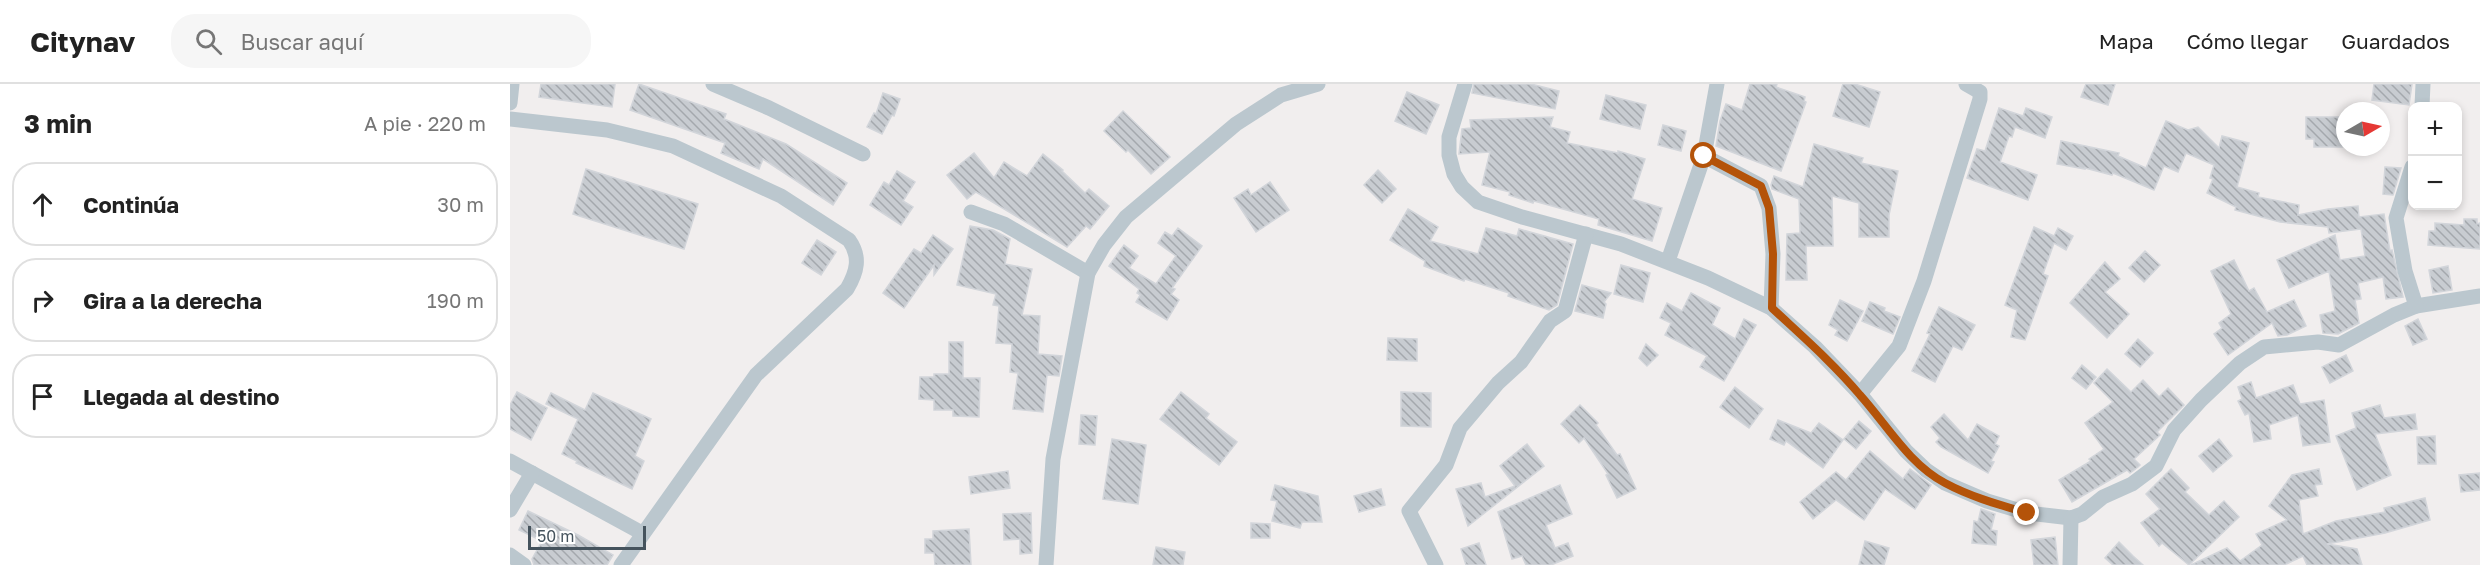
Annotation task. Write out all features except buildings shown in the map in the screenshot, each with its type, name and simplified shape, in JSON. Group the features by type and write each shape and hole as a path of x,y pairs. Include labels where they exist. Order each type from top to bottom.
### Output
{"street":[{"path":"510,103 512,84"},
{"path":"1046,565 1053,459 1088,273 1104,245 1126,217 1236,124 1281,95 1318,84"},
{"path":"1465,84 1449,137 1449,155 1454,174 1462,187 1478,202 1522,217 1621,244 1668,261 1772,308 1815,347 1860,394 1906,451 1926,470 1945,483 1987,501 2027,513 2071,518 2082,514 2103,497 2132,484 2156,466 2174,430 2201,400 2240,363 2265,347 2318,342 2339,345 2394,315 2416,306 2480,296"},
{"path":"1668,261 1704,156 1717,84"},
{"path":"1860,394 1899,346 1923,280 1980,99 1980,92 1966,84"},
{"path":"2422,102 2423,84"},
{"path":"721,86 863,154"},
{"path":"510,119 607,130 673,146 781,196 849,240 855,248 857,268 848,289 756,375 621,565"},
{"path":"1704,156 1761,186 1769,208 1773,254 1772,308"},
{"path":"2408,180 2396,218 2405,271 2416,306"},
{"path":"971,212 1004,224 1088,273"},
{"path":"1436,565 1409,511 1446,465 1461,428 1498,382 1521,362 1551,321 1565,310 1587,234"},
{"path":"510,460 642,533"},
{"path":"510,510 532,474"},
{"path":"2070,565 2071,518"},
{"path":"510,555 524,565"}],"route":[{"path":"1704,156 1761,186 1769,208 1773,254 1772,308 1815,347 1860,394 1906,451 1926,470 1945,483 1987,501 2027,513"}]}
